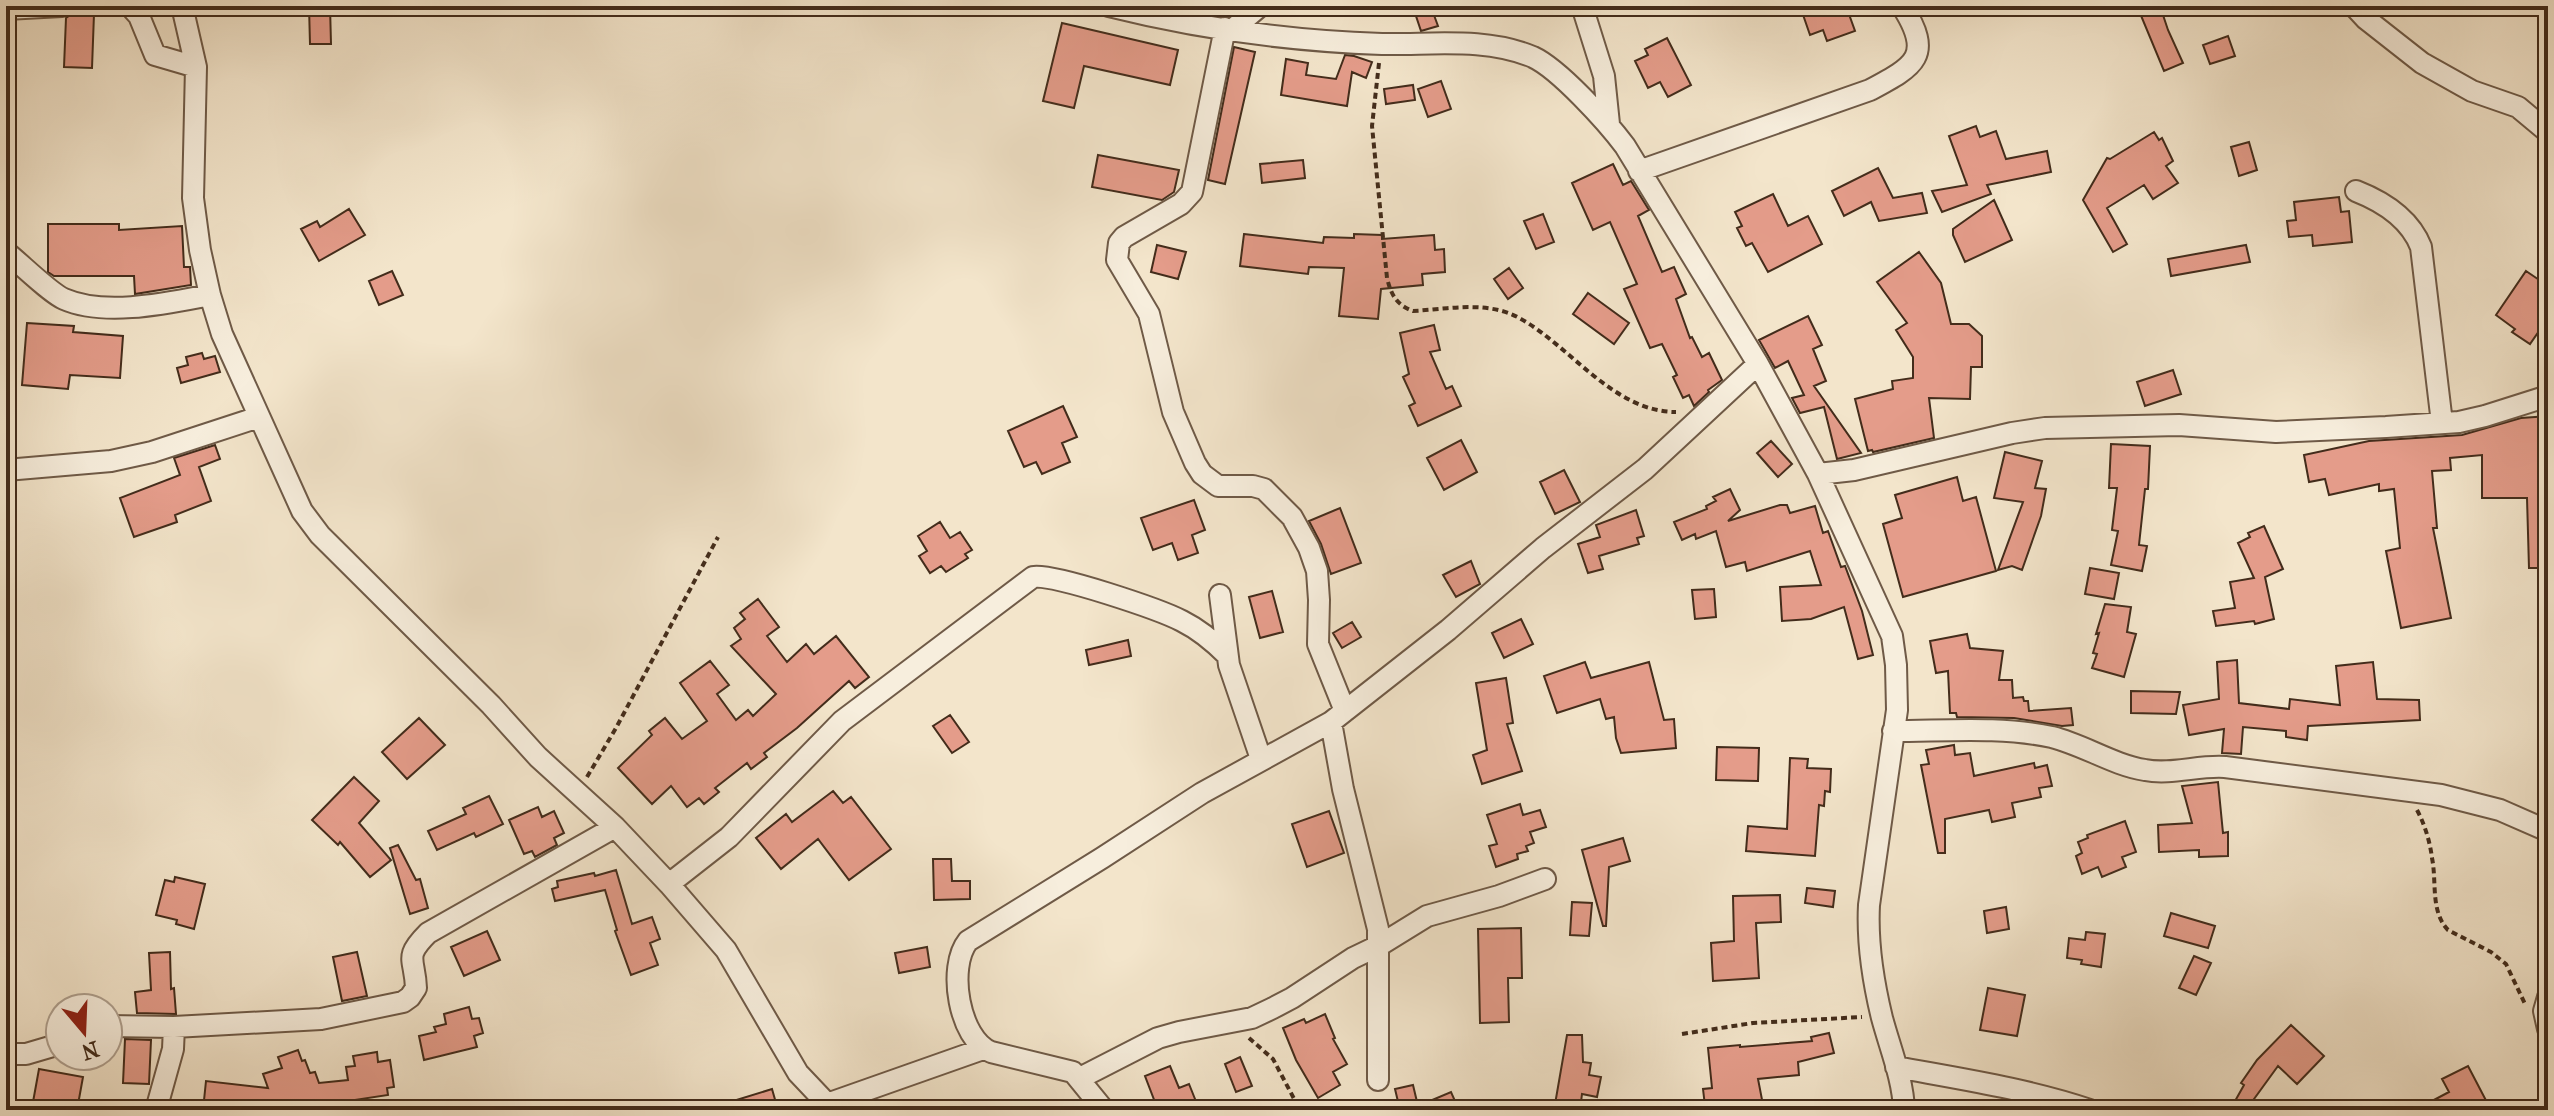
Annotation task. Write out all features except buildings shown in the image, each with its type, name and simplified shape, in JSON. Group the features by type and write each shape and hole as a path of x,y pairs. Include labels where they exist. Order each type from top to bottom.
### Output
{"street":[{"path":"6,9 62,6"},
{"path":"130,6 139,16 155,55 196,67"},
{"path":"182,6 196,67 193,198 210,295 222,334 281,467 311,525 491,705 538,757 615,827 669,884 726,950 798,1073 830,1107 983,1049 1073,1072 1104,1110"},
{"path":"1109,6 1156,18 1229,29 1381,44 1489,45 1520,52 1537,59 1554,72 1609,124 1758,364 1818,474 1892,636 1897,710 1868,928 1882,1016 1904,1110"},
{"path":"1260,6 1229,29 1192,192 1181,204 1124,237 1119,243 1117,260 1149,314 1173,412 1202,474 1218,486 1264,489 1292,517 1309,548 1317,571 1318,644 1338,716 1343,789 1371,895 1380,945 1378,1080"},
{"path":"1582,6 1604,76 1609,124"},
{"path":"1639,171 1870,90 1897,76 1916,58 1919,48 1913,23 1902,6"},
{"path":"2354,6 2422,63 2472,91 2518,107 2548,132"},
{"path":"2356,191 2381,201 2410,227 2421,247 2442,423"},
{"path":"6,252 56,294 82,304 123,308 210,295"},
{"path":"983,1049 969,1031 956,973 958,958 968,941 1202,793 1338,716 1645,469 1758,364"},
{"path":"1818,474 1854,470 2045,428 2179,425 2276,432 2442,423 2485,416 2548,396"},
{"path":"6,470 111,461 152,452 259,417"},
{"path":"669,884 729,837 842,721 1033,577 1045,576 1074,584 1180,619 1212,640 1227,655"},
{"path":"1220,595 1227,655 1261,759"},
{"path":"1893,731 2024,733 2054,738 2146,771 2225,767 2441,795 2500,810 2548,831"},
{"path":"124,1026 174,1027 321,1019 403,1002 416,988 411,963 414,949 428,933 615,827"},
{"path":"1080,1078 1158,1038 1252,1018 1427,916 1499,896 1545,879"},
{"path":"2548,997 2544,1011 2548,1029"},
{"path":"156,1110 173,1049 174,1027"},
{"path":"6,1054 26,1054 44,1049"},
{"path":"1896,1067 1988,1084 2090,1110"}],"path":[{"path":"1381,44 1372,126 1387,278 1394,298 1413,311 1475,306 1521,318 1601,381 1636,404 1665,412 1706,413"},
{"path":"578,793 718,537"},
{"path":"2406,790 2427,835 2433,860 2436,904 2443,925 2506,964 2529,1012 2548,1029"},
{"path":"1682,1034 1753,1023 1882,1016"},
{"path":"1229,1021 1273,1059 1300,1110"}]}
